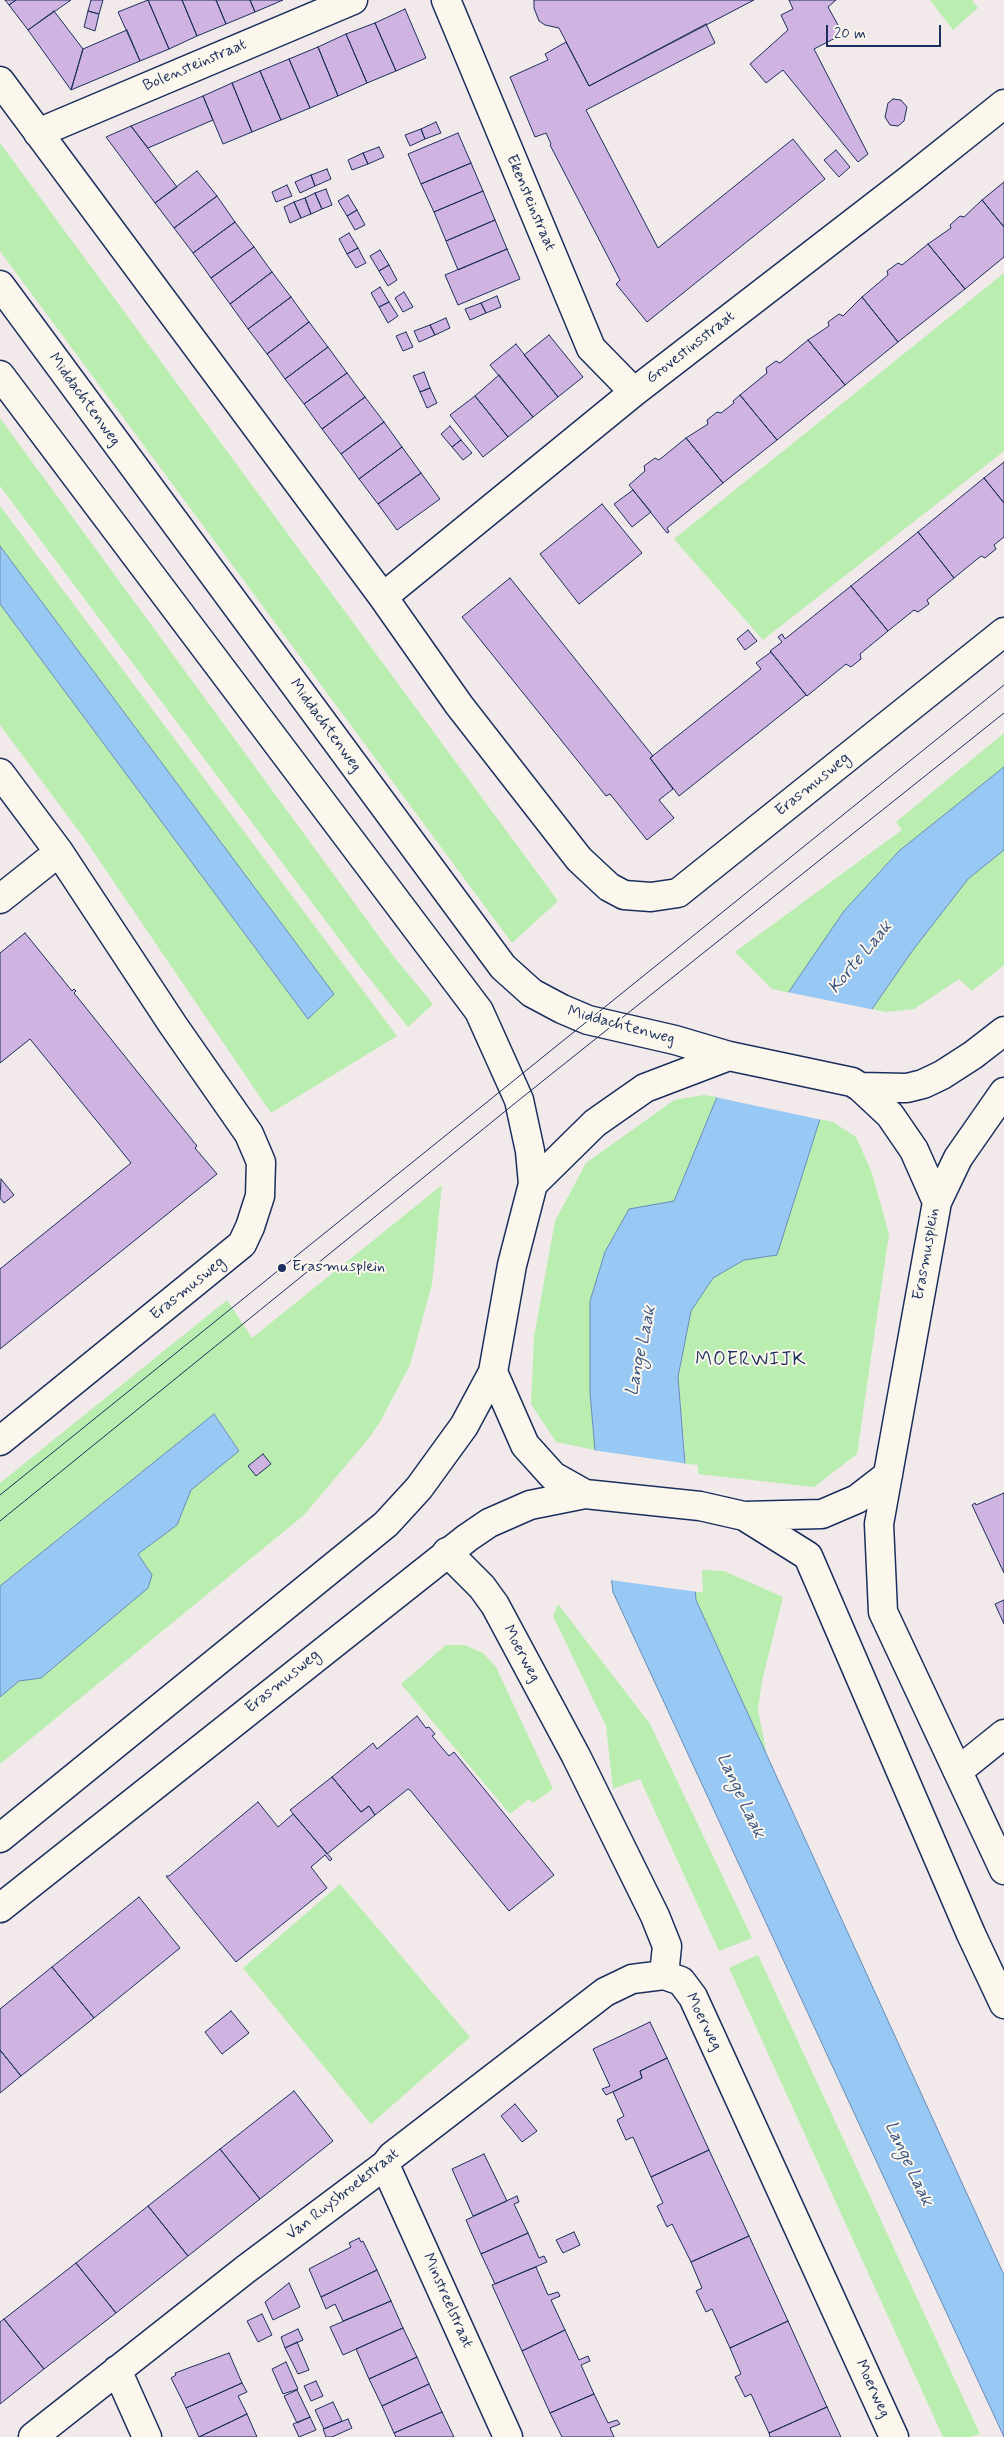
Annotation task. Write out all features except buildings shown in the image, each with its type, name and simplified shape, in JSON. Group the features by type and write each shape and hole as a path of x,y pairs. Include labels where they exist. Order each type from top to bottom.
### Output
{"street":[{"name":"Bolensteinstraat","path":"38,133 353,0"},
{"name":"Ekensteinstraat","path":"446,0 591,348 634,392"},
{"path":"0,81 384,597"},
{"name":"Grovestinsstraat","path":"384,597 634,392 903,186 1004,104"},
{"name":"Middachtenweg","path":"0,285 502,967 532,993 588,1020 675,1040 729,1056"},
{"path":"0,375 438,953 479,1011 519,1100 530,1151 532,1184 512,1265 493,1372 464,1426 419,1488 386,1524 0,1838"},
{"name":"Erasmusweg","path":"384,597 459,705 579,859 609,887 624,895 651,897 678,892 1004,632"},
{"path":"0,773 59,852 0,899"},
{"name":"Erasmusweg","path":"0,1441 226,1259 242,1244 250,1227 260,1196 261,1162 249,1134 173,1025 59,852"},
{"path":"532,1184 595,1123 645,1088 729,1056 856,1085 907,1088 923,1084 942,1075 973,1055 1004,1031"},
{"name":"Erasmusplein","path":"856,1085 890,1115 914,1150 937,1202 888,1474"},
{"path":"937,1202 958,1158 1004,1092"},
{"path":"493,1372 526,1445 553,1476 585,1494 700,1506 744,1516 822,1514 857,1498 888,1474"},
{"path":"888,1474 879,1524 883,1612 1004,1870"},
{"name":"Erasmusweg","path":"0,1908 447,1552 489,1523 522,1509 585,1494"},
{"path":"744,1516 808,1556 971,1934 1004,2004"},
{"name":"Moerweg","path":"447,1552 482,1587 495,1606 576,1756 655,1916 667,1946 664,1975 681,1981 693,1997 894,2437"},
{"path":"958,1771 1004,1734"},
{"name":"Van Ruysbroekstraat","path":"33,2437 605,1992 632,1979 664,1975"},
{"name":"Minstreelstraat","path":"385,2165 508,2437"},
{"path":"117,2370 147,2437"}],"green space":[{"path":"930,0 972,0 978,8 953,30"},
{"path":"0,143 558,901 512,943 0,251"},
{"path":"1004,273 1004,451 763,640 674,539"},
{"path":"0,418 394,957 433,1004 408,1027 358,964 0,486"},
{"path":"0,506 397,1036 271,1113 84,838 0,725 0,604 308,1019 333,993 0,546"},
{"path":"1004,733 1004,767 899,851 844,911 790,993 772,989 735,952 902,830 896,822"},
{"path":"1004,850 1004,965 972,991 959,979 914,1009 885,1012 872,1009 913,950 968,879"},
{"path":"704,1095 717,1097 674,1201 629,1209 605,1252 590,1301 590,1393 595,1450 556,1442 531,1404 534,1337 555,1221 586,1163 674,1100"},
{"path":"820,1119 833,1122 856,1137 872,1173 889,1234 857,1454 814,1487 698,1474 698,1465 686,1464 678,1377 691,1311 713,1278 744,1260 777,1255"},
{"path":"442,1185 432,1284 410,1365 380,1422 369,1438 304,1515 0,1764 0,1697 19,1681 41,1678 152,1575 138,1554 177,1525 191,1490 239,1450 214,1414 0,1586 0,1483 227,1300 252,1338"},
{"path":"702,1570 724,1571 783,1597 762,1681 758,1710 767,1756 696,1600 696,1592 703,1592"},
{"path":"558,1604 650,1724 752,1938 719,1951 640,1779 613,1789 606,1726 553,1616"},
{"path":"446,1645 465,1645 483,1653 496,1667 553,1789 533,1803 529,1799 510,1814 401,1684"},
{"path":"340,1884 470,2037 371,2124 243,1968"},
{"path":"758,1955 980,2434 971,2437 943,2437 729,1968"}],"water":[{"path":"0,546 334,994 308,1019 0,604"},
{"path":"1004,767 1004,850 968,879 913,950 872,1009 820,1119 777,1255 744,1260 713,1278 691,1311 678,1377 696,1600 1004,2275 1004,2437 613,1592 595,1450 590,1393 590,1301 605,1252 629,1209 674,1201 717,1097 844,911 899,851"},
{"path":"214,1414 239,1451 191,1490 177,1525 138,1554 152,1575 148,1588 41,1678 19,1681 0,1697 0,1586"}],"pier":[{"path":"787,992 875,1010 822,1120 715,1097"},
{"path":"592,1450 689,1464 698,1592 610,1580"}],"tram line":[{"path":"0,1495 1004,685"},
{"path":"0,1521 519,1100 1004,713"}],"place":[{"name":"Erasmusplein","path":"282,1268"}],"district":[{"name":"MOERWIJK","path":"751,1361"}],"water label":[{"name":"Korte Laak","path":"861,958"},
{"name":"Lange Laak","path":"642,1351"},
{"name":"Lange Laak","path":"740,1796"},
{"name":"Lange Laak","path":"908,2164"}]}
